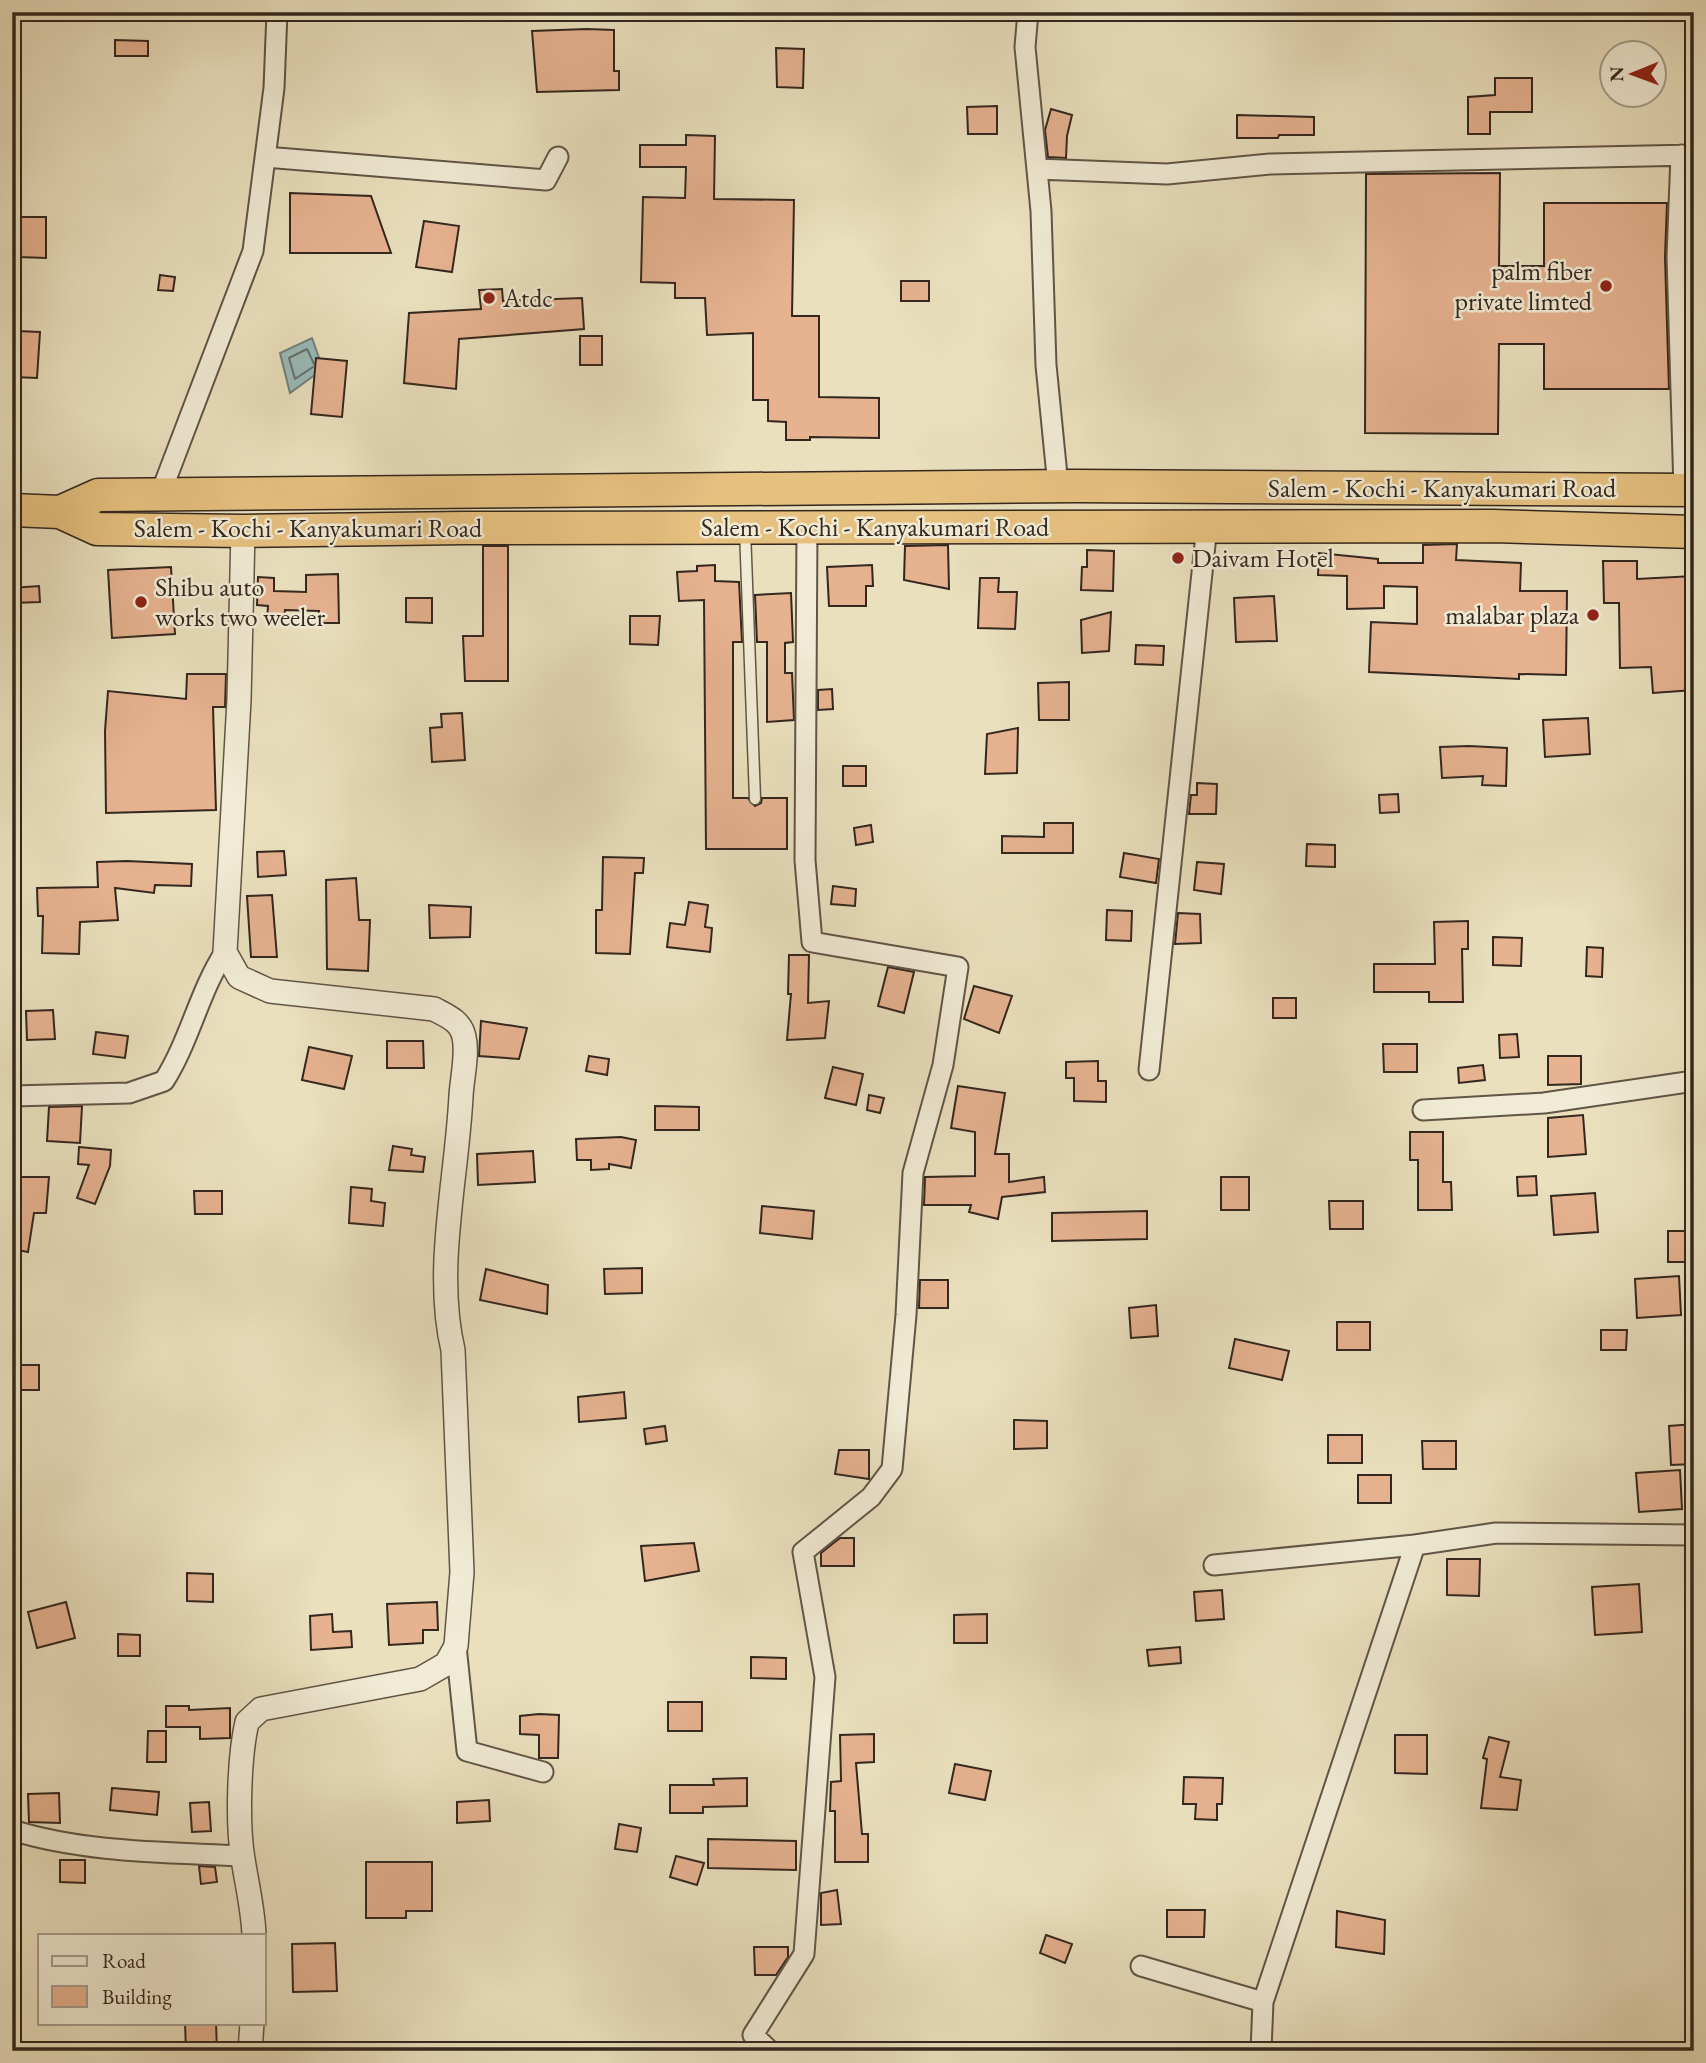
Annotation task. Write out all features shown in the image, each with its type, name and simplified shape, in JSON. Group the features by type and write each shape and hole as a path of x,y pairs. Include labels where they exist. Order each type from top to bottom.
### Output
{"highway":[{"name":"Salem - Kochi - Kanyakumari Road","path":"60,512 98,495 1058,486 1689,490"},
{"name":"Salem - Kochi - Kanyakumari Road","path":"12,510 60,512 97,529 243,531 1207,526 1520,526 1694,531"}],"street":[{"path":"160,495 253,251 274,88 277,12"},
{"path":"1028,12 1025,47 1045,268 1046,365 1058,486"},
{"path":"1037,169 1167,174 1270,164 1687,155 1677,257 1689,490"},
{"path":"265,157 546,180 558,157"},
{"path":"1149,1070 1207,526"},
{"path":"771,2051 753,2035 804,1954 825,1677 803,1552 871,1497 892,1469 906,1315 913,1173 943,1065 958,967 812,942 805,860 807,527"},
{"path":"12,1096 129,1093 164,1082 183,1052 219,961 238,726 243,531"},
{"path":"219,961 239,977 270,991 434,1009 454,1018 464,1037 458,1159 446,1276 445,1317 453,1350 461,1572 456,1646 467,1751 543,1772"},
{"path":"1423,1110 1544,1103 1694,1080"},
{"path":"1214,1565 1415,1545 1496,1533 1694,1535"},
{"path":"1261,2051 1263,2002 1415,1545"},
{"path":"254,1934 252,1903 242,1856 241,1784 247,1722 261,1709 419,1679 446,1664 456,1646"},
{"path":"12,1830 39,1838 113,1848 242,1856"},
{"path":"1141,1966 1263,2002"},
{"path":"250,2051 252,2024"}],"lane":[{"path":"745,527 755,799"}],"water":[{"path":"312,338 323,369 290,393 280,353"}],"building":[{"path":"614,30 614,71 619,71 619,90 537,92 532,31"},
{"path":"115,40 148,41 148,56 115,56"},
{"path":"776,48 804,49 803,88 777,87"},
{"path":"1495,78 1532,78 1532,112 1490,112 1490,134 1468,134 1468,97 1495,95"},
{"path":"997,106 997,134 968,134 967,107"},
{"path":"1051,109 1072,115 1066,158 1048,157 1045,130"},
{"path":"1237,115 1314,117 1314,135 1237,138"},
{"path":"686,135 715,136 714,199 794,200 792,316 819,316 819,397 879,398 879,438 810,437 810,440 786,440 786,422 768,421 768,400 753,400 753,333 707,335 705,298 675,298 675,283 641,282 643,197 685,198 686,167 640,167 640,145 686,145"},
{"path":"1500,173 1499,266 1544,266 1544,203 1667,203 1665,257 1669,389 1544,389 1544,344 1499,344 1498,434 1365,433 1366,174"},
{"path":"290,193 371,196 391,253 290,253"},
{"path":"20,217 46,217 46,258 19,257"},
{"path":"424,221 459,226 452,272 416,267"},
{"path":"1694,254 1694,389 1693,389 1689,257"},
{"path":"160,275 175,277 173,291 158,290"},
{"path":"901,281 929,281 929,301 901,301"},
{"path":"502,289 503,301 582,298 584,329 459,339 456,389 404,383 409,313 481,309 479,290"},
{"path":"17,331 40,332 37,378 14,377"},
{"path":"580,336 602,336 602,365 580,365"},
{"path":"316,358 347,361 342,417 311,414"},
{"path":"1457,544 1456,560 1521,563 1520,591 1567,591 1566,675 1519,674 1519,679 1369,672 1371,622 1417,624 1417,587 1384,586 1384,608 1347,609 1347,576 1318,575 1319,553 1378,559 1378,563 1423,563 1423,545"},
{"path":"948,545 949,589 904,580 905,546"},
{"path":"483,546 508,546 508,681 465,681 463,636 483,636"},
{"path":"1087,550 1114,551 1113,591 1081,590 1082,567 1087,567"},
{"path":"1603,561 1637,561 1637,579 1694,576 1694,690 1653,693 1651,667 1620,668 1619,603 1604,603"},
{"path":"715,565 715,581 739,582 742,642 733,642 733,798 748,798 755,806 761,803 762,798 787,798 787,849 706,849 704,600 679,601 677,572 697,571 697,566"},
{"path":"872,565 873,586 866,586 866,606 829,606 827,567"},
{"name":"Shibu auto works two weeler","path":"171,567 175,634 112,638 108,570"},
{"path":"338,574 339,623 319,623 319,611 285,610 284,621 267,620 268,606 257,605 258,577 274,578 274,591 306,592 306,575"},
{"path":"980,578 999,578 998,592 1017,592 1015,629 978,628"},
{"path":"39,586 40,602 12,603 12,588"},
{"path":"791,593 793,642 785,643 785,673 792,673 794,720 767,722 767,642 757,642 755,595"},
{"path":"1274,596 1277,641 1236,642 1234,598"},
{"path":"406,598 432,598 432,623 406,622"},
{"path":"1111,612 1109,651 1082,653 1081,620"},
{"path":"630,616 660,616 658,645 630,644"},
{"path":"1136,645 1164,646 1163,665 1135,664"},
{"path":"187,674 226,674 225,707 213,707 216,810 106,813 105,731 108,691 186,699"},
{"path":"1069,682 1069,720 1039,720 1038,683"},
{"path":"832,689 833,709 818,710 818,690"},
{"path":"462,713 465,760 432,762 430,728 442,727 441,714"},
{"path":"1588,718 1590,754 1545,757 1543,720"},
{"path":"1018,728 1017,773 985,774 987,734"},
{"path":"1440,747 1507,748 1506,786 1482,785 1483,776 1442,778"},
{"path":"843,766 866,766 866,786 843,786"},
{"path":"1197,783 1217,784 1216,814 1189,814 1191,795 1197,795"},
{"path":"1398,794 1399,812 1380,813 1379,795"},
{"path":"1044,823 1073,823 1073,853 1002,853 1002,836 1044,837"},
{"path":"871,825 873,842 856,845 854,828"},
{"path":"1307,844 1335,845 1335,867 1306,866"},
{"path":"284,851 286,875 258,877 257,852"},
{"path":"1124,853 1159,859 1156,883 1120,877"},
{"path":"603,857 644,858 643,873 635,873 630,954 596,953 596,910 602,910"},
{"path":"97,862 192,864 191,886 155,885 154,893 115,888 118,920 80,922 79,954 42,953 43,916 38,916 37,888 98,887"},
{"path":"1197,862 1224,864 1221,894 1194,890"},
{"path":"356,878 359,920 370,920 368,971 327,969 326,880"},
{"path":"833,886 856,889 855,906 831,904"},
{"path":"272,895 277,957 251,957 247,896"},
{"path":"689,902 708,905 705,927 712,928 710,952 667,947 670,923 685,925"},
{"path":"429,905 471,907 470,937 430,938"},
{"path":"1107,910 1132,911 1131,941 1106,940"},
{"path":"1178,913 1200,914 1201,943 1175,944"},
{"path":"1468,921 1468,949 1462,949 1463,1002 1429,1002 1429,992 1374,992 1374,964 1435,964 1434,922"},
{"path":"1493,937 1522,938 1521,966 1493,965"},
{"path":"1587,947 1603,948 1602,977 1586,976"},
{"path":"789,955 809,955 808,1003 829,1001 825,1038 787,1040 791,994 788,994"},
{"path":"888,967 914,972 904,1013 878,1006"},
{"path":"974,986 1012,996 999,1033 964,1019"},
{"path":"1273,998 1296,998 1296,1018 1273,1018"},
{"path":"53,1010 55,1039 27,1040 26,1011"},
{"path":"481,1021 527,1028 519,1059 479,1056"},
{"path":"96,1032 128,1036 125,1058 93,1054"},
{"path":"1517,1034 1519,1057 1500,1058 1499,1035"},
{"path":"387,1041 423,1041 424,1068 387,1068"},
{"path":"1383,1044 1417,1044 1417,1072 1384,1072"},
{"path":"309,1047 352,1056 344,1089 302,1080"},
{"path":"589,1056 609,1059 607,1075 586,1071"},
{"path":"1548,1056 1581,1056 1581,1084 1548,1085"},
{"path":"1098,1061 1098,1081 1106,1081 1106,1102 1074,1101 1074,1078 1066,1078 1066,1062"},
{"path":"1483,1065 1485,1080 1459,1083 1458,1068"},
{"path":"833,1067 863,1074 856,1105 825,1098"},
{"path":"958,1086 1005,1093 995,1154 1009,1154 1009,1182 1044,1177 1045,1192 1002,1197 998,1219 969,1212 971,1205 924,1205 925,1177 975,1176 975,1132 951,1128"},
{"path":"869,1095 884,1098 880,1113 867,1110"},
{"path":"82,1106 80,1143 47,1141 49,1107"},
{"path":"655,1106 699,1107 699,1130 655,1130"},
{"path":"1583,1115 1586,1154 1548,1157 1548,1118"},
{"path":"1410,1132 1443,1132 1443,1182 1451,1182 1452,1210 1418,1210 1418,1160 1410,1160"},
{"path":"621,1137 636,1140 631,1168 609,1164 609,1169 591,1170 591,1160 577,1160 576,1139"},
{"path":"393,1146 412,1149 411,1155 425,1157 423,1172 389,1170"},
{"path":"79,1147 111,1150 110,1166 95,1204 77,1198 89,1165 78,1164"},
{"path":"533,1151 535,1182 478,1185 477,1154"},
{"path":"1536,1176 1537,1195 1518,1196 1517,1177"},
{"path":"18,1177 49,1177 46,1213 34,1213 28,1252 12,1249 12,1215 15,1216"},
{"path":"1221,1177 1249,1177 1249,1210 1221,1210"},
{"path":"351,1187 372,1189 371,1201 385,1203 383,1226 349,1223"},
{"path":"194,1191 222,1191 222,1214 195,1214"},
{"path":"1595,1193 1598,1232 1554,1235 1551,1196"},
{"path":"1329,1201 1363,1201 1363,1229 1330,1229"},
{"path":"762,1206 814,1211 812,1239 760,1233"},
{"path":"1147,1211 1147,1239 1052,1241 1052,1213"},
{"path":"1668,1231 1694,1231 1694,1262 1668,1262"},
{"path":"642,1268 642,1293 605,1294 604,1269"},
{"path":"486,1269 548,1285 547,1314 480,1300"},
{"path":"1679,1276 1681,1315 1637,1318 1635,1279"},
{"path":"920,1280 948,1280 948,1308 919,1308"},
{"path":"1156,1305 1158,1336 1131,1338 1129,1308"},
{"path":"1337,1322 1370,1322 1370,1350 1337,1350"},
{"path":"1601,1330 1627,1330 1626,1350 1601,1350"},
{"path":"1235,1339 1289,1351 1282,1380 1229,1368"},
{"path":"12,1365 39,1365 39,1390 12,1390"},
{"path":"624,1392 626,1418 579,1422 578,1397"},
{"path":"1014,1420 1047,1421 1047,1448 1014,1449"},
{"path":"1694,1424 1694,1464 1671,1465 1669,1426"},
{"path":"665,1426 667,1441 646,1444 644,1429"},
{"path":"1328,1435 1362,1435 1362,1463 1328,1463"},
{"path":"1422,1441 1456,1441 1456,1469 1423,1469"},
{"path":"839,1450 869,1450 869,1479 835,1474"},
{"path":"1680,1470 1682,1509 1639,1512 1636,1473"},
{"path":"1358,1475 1391,1475 1391,1503 1358,1503"},
{"path":"840,1538 854,1538 854,1566 821,1566 821,1553"},
{"path":"694,1543 699,1571 645,1581 641,1546"},
{"path":"1447,1559 1480,1559 1479,1596 1447,1595"},
{"path":"187,1573 213,1574 213,1602 187,1601"},
{"path":"1639,1584 1642,1632 1595,1635 1592,1587"},
{"path":"1222,1590 1224,1619 1196,1621 1194,1592"},
{"path":"66,1602 75,1638 37,1648 28,1612"},
{"path":"437,1602 438,1630 423,1630 423,1643 389,1645 387,1604"},
{"path":"332,1614 333,1632 351,1631 352,1647 311,1650 310,1616"},
{"path":"987,1614 987,1643 954,1643 954,1615"},
{"path":"118,1634 140,1635 140,1656 118,1656"},
{"path":"1180,1647 1181,1663 1149,1666 1147,1650"},
{"path":"751,1657 786,1658 786,1679 751,1678"},
{"path":"668,1702 702,1702 702,1731 668,1731"},
{"path":"166,1706 189,1706 189,1710 230,1708 230,1738 200,1739 200,1727 166,1727"},
{"path":"559,1715 558,1758 539,1758 539,1735 520,1734 520,1716"},
{"path":"148,1731 166,1731 166,1762 147,1762"},
{"path":"874,1734 874,1762 856,1763 862,1834 868,1834 868,1862 835,1862 835,1811 830,1811 831,1782 841,1781 840,1735"},
{"path":"1395,1735 1427,1735 1427,1774 1395,1773"},
{"path":"1489,1737 1509,1742 1500,1777 1521,1780 1517,1810 1481,1808 1487,1759 1483,1758"},
{"path":"955,1764 991,1771 985,1800 949,1793"},
{"path":"1184,1777 1223,1778 1222,1804 1217,1804 1217,1820 1195,1819 1196,1804 1183,1804"},
{"path":"747,1778 747,1806 703,1807 703,1813 670,1813 670,1785 714,1785 713,1779"},
{"path":"112,1788 159,1792 157,1815 110,1810"},
{"path":"59,1793 60,1823 29,1822 28,1794"},
{"path":"489,1800 490,1821 457,1823 457,1802"},
{"path":"209,1802 211,1831 192,1832 190,1803"},
{"path":"619,1824 641,1828 637,1852 615,1849"},
{"path":"708,1839 796,1841 796,1870 708,1868"},
{"path":"676,1856 704,1863 697,1885 670,1877"},
{"path":"60,1860 85,1860 85,1883 60,1882"},
{"path":"366,1862 432,1862 432,1911 406,1911 406,1918 366,1918"},
{"path":"199,1866 215,1867 217,1882 201,1884"},
{"path":"837,1890 841,1924 821,1925 821,1893"},
{"path":"1167,1910 1205,1910 1204,1937 1167,1937"},
{"path":"1337,1911 1385,1920 1384,1954 1336,1947"},
{"path":"1046,1935 1072,1944 1065,1963 1040,1953"},
{"path":"335,1943 337,1991 293,1992 292,1944"},
{"path":"754,1947 788,1947 788,1957 776,1975 755,1975"},
{"path":"185,2024 216,2024 217,2051 186,2051"}],"place":[{"name":"palm fiber private limted","path":"1606,286"},
{"name":"Atdc","path":"489,298"},
{"name":"Daivam Hotel","path":"1178,558"},
{"name":"Shibu auto works two weeler","path":"141,602"},
{"name":"malabar plaza","path":"1593,615"}]}
